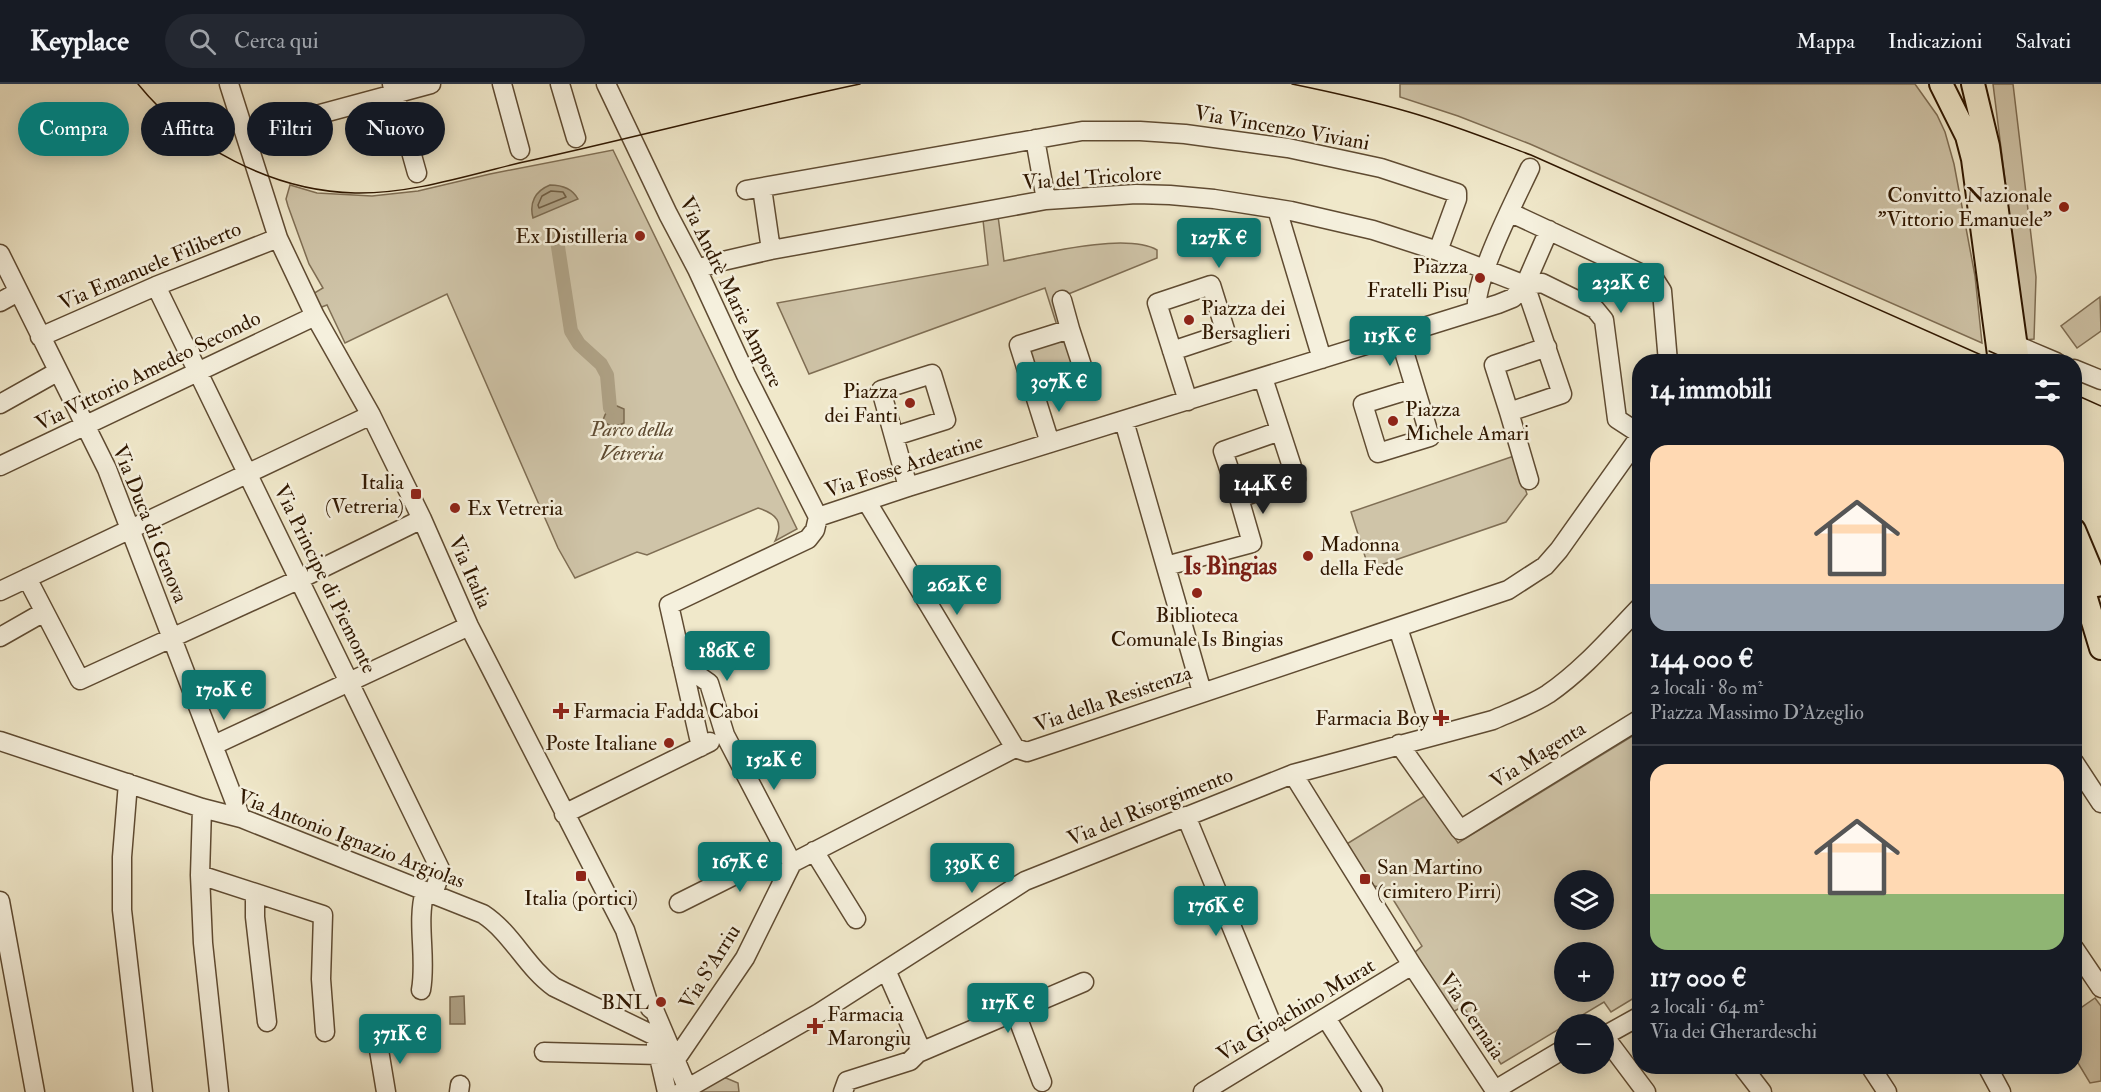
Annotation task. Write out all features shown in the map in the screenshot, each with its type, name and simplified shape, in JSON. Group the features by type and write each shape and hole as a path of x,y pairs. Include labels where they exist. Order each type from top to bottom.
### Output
{"main road":[{"path":"1928,84 1939,96 1948,114 1977,195"},
{"path":"1941,84 1966,136 1973,159 1999,354"},
{"path":"1973,84 1988,146 2017,353"},
{"path":"2082,549 2101,594"},
{"path":"2082,588 2101,648"}],"street":[{"name":"Via Italia","path":"230,84 278,238 315,316 371,415 422,519 469,626 625,930 650,1008"},
{"path":"246,134 394,89 431,84"},
{"path":"502,84 520,150"},
{"path":"560,84 576,138"},
{"name":"Via Andrè Marie Ampere","path":"606,84 746,375 818,517"},
{"path":"1982,84 1990,136 1988,146"},
{"path":"394,89 417,174"},
{"name":"Via Vincenzo Viviani","path":"771,250 754,189 1083,131 1185,134 1288,148 1381,168 1457,193 1457,199 1438,251"},
{"path":"1035,139 1046,200"},
{"path":"1477,310 1475,299 1486,269 1530,168"},
{"name":"Via del Tricolore","path":"697,269 771,250 1046,200 1136,194 1214,199 1322,216 1438,251 1486,269"},
{"path":"1277,209 1322,359"},
{"path":"1509,212 1655,280 1662,291 1667,354"},
{"path":"1509,411 1562,394 1525,285 1549,230"},
{"name":"Via Emanuele Filiberto","path":"40,337 156,286 278,238"},
{"name":"Via Duca di Genova","path":"0,254 107,469 241,818"},
{"path":"1486,269 1525,285 1542,283 1595,309 1604,320 1617,419 1632,429"},
{"name":"Via Fosse Ardeatine","path":"818,517 1477,310 1513,298 1525,285"},
{"name":"Via Principe di Piemonte","path":"156,286 441,871 421,906 424,948 421,990"},
{"path":"0,302 18,292"},
{"path":"1035,394 1086,378 1062,300"},
{"name":"Via Vittorio Amedeo Secondo","path":"0,466 315,316"},
{"path":"1050,443 1019,345 1070,329"},
{"path":"1399,335 1415,388"},
{"path":"1529,480 1494,365 1547,347"},
{"path":"1172,351 1188,401"},
{"path":"0,404 57,372"},
{"path":"2082,372 2101,380"},
{"path":"1239,498 1296,478 1263,378"},
{"path":"0,591 371,415"},
{"path":"1124,421 1202,692"},
{"path":"1166,566 1252,543 1223,450 1280,431"},
{"path":"895,436 908,487"},
{"name":"Via della Resistenza","path":"680,903 789,856 813,851 1015,748 1027,752 1508,590 1545,566 1559,550 1632,446"},
{"path":"867,502 1015,748"},
{"path":"701,747 669,605 808,539 815,530 818,517"},
{"path":"27,579 80,680 300,579 422,519"},
{"path":"0,637 44,612"},
{"name":"Via del Risorgimento","path":"686,1091 819,1013 1025,881 1293,774 1493,720 1546,695 1586,663 1632,615"},
{"path":"214,745 469,626"},
{"path":"1398,628 1433,736"},
{"path":"682,664 709,683 725,735 789,856"},
{"name":"Via Magenta","path":"1399,744 1460,830 1632,724"},
{"path":"564,813 725,735"},
{"name":"Via Antonio Ignazio Argiolas","path":"0,741 202,808 241,818 483,914 494,921 542,978 554,987 653,1035"},
{"path":"2082,773 2098,795"},
{"name":"Via Cernaia","path":"1293,774 1412,965 1495,1091"},
{"path":"128,783 123,858 123,910 143,1092"},
{"path":"202,808 200,875 203,943 219,1092"},
{"path":"1186,816 1280,1044"},
{"path":"813,851 856,919"},
{"name":"Via S'Arriu","path":"668,1057 745,958 789,856"},
{"path":"200,875 323,915 321,979 325,1032"},
{"path":"255,893 255,917 267,1022"},
{"path":"0,900 35,1092"},
{"path":"2082,960 2101,988"},
{"name":"Via Gioachino Murat","path":"1203,1092 1232,1085 1280,1044 1412,965"},
{"path":"886,970 919,1046 918,1053"},
{"path":"843,1092 847,1082 910,1061 918,1053 1084,982"},
{"path":"667,1092 668,1057 656,1012 650,1008 647,1017 653,1035 668,1057 686,1091"},
{"path":"1015,1011 1042,1082"},
{"path":"1326,1018 1373,1092"},
{"path":"1614,1030 1632,1020"},
{"path":"378,1044 386,1092"},
{"path":"1614,1049 1632,1073"},
{"path":"544,1052 668,1057"},
{"path":"1495,1091 1554,1055"},
{"path":"1632,1074 1646,1092"},
{"path":"1748,1074 1762,1092"},
{"path":"1875,1074 1887,1092"},
{"path":"1991,1074 2001,1092"}],"green space":[{"path":"1400,84 1915,84 1937,115 1945,132 1954,164 1975,276 1982,343 1530,144 1458,116 1400,97"},
{"path":"1993,84 2013,84 2036,277 2034,339 2025,340"},
{"name":"Parco della Vetreria","path":"613,150 797,529 775,541 779,529 777,520 770,513 758,508 647,555 637,552 575,578 558,548 447,294 345,343 327,305 319,308 311,295 323,288 309,264 286,199 290,185 317,193 372,196 418,191 490,174"},
{"path":"998,216 1004,261 1104,244 1143,245 1157,250 1157,258 1061,297 1086,378 1035,394 1019,345 1059,332 1045,288 809,374 777,303 988,265 983,220"},
{"path":"2100,297 2101,331 2077,348 2061,326"},
{"path":"1514,456 1527,494 1506,522 1369,569 1351,512"},
{"path":"1632,736 1632,999 1611,1012 1604,1002 1584,1014 1554,1014 1554,1032 1501,1064 1463,1006 1453,1012 1414,953 1422,946 1386,888 1374,886 1345,845 1426,795 1458,843"},
{"path":"2095,998 2101,1006 2101,1081 2090,1083 2082,1070 2082,1007"},
{"path":"726,1078 738,1083 739,1092 700,1092 716,1079"}],"water":[{"path":"550,185 566,188 578,199 533,218 534,198"},
{"path":"617,406 624,409 624,423 611,426 603,420 608,411"},
{"path":"464,996 465,1024 450,1024 450,997"}],"waterway":[{"path":"556,234 571,331 579,344 601,364 607,375 610,408"}],"tram line":[{"path":"138,84 182,127 207,146 235,161 294,184 355,193 396,191 438,183 860,84"},
{"path":"1292,84 1409,112 1531,155 1979,354"},
{"path":"1989,351 1996,354"},
{"path":"2082,398 2101,406"}],"place":[{"name":"Convitto Nazionale \"Vittorio Emanuele\"","path":"2064,207"},
{"name":"Ex Distilleria","path":"640,236"},
{"name":"Piazza Fratelli Pisu","path":"1480,278"},
{"name":"Piazza dei Bersaglieri","path":"1189,320"},
{"name":"Piazza dei Fanti","path":"910,403"},
{"name":"Piazza Michele Amari","path":"1393,421"},
{"name":"Italia (Vetreria)","path":"416,494"},
{"name":"Ex Vetreria","path":"455,508"},
{"name":"Madonna della Fede","path":"1308,556"},
{"name":"Biblioteca Comunale Is Bingias","path":"1197,593"},
{"name":"Farmacia Fadda Caboi","path":"561,711"},
{"name":"Farmacia Boy","path":"1441,718"},
{"name":"Poste Italiane","path":"669,743"},
{"name":"Italia (portici)","path":"581,876"},
{"name":"San Martino (cimitero Pirri)","path":"1365,879"},
{"name":"BNL","path":"661,1002"},
{"name":"Farmacia Marongiu","path":"815,1026"}],"district":[{"name":"Is Bìngias","path":"1230,566"}]}
